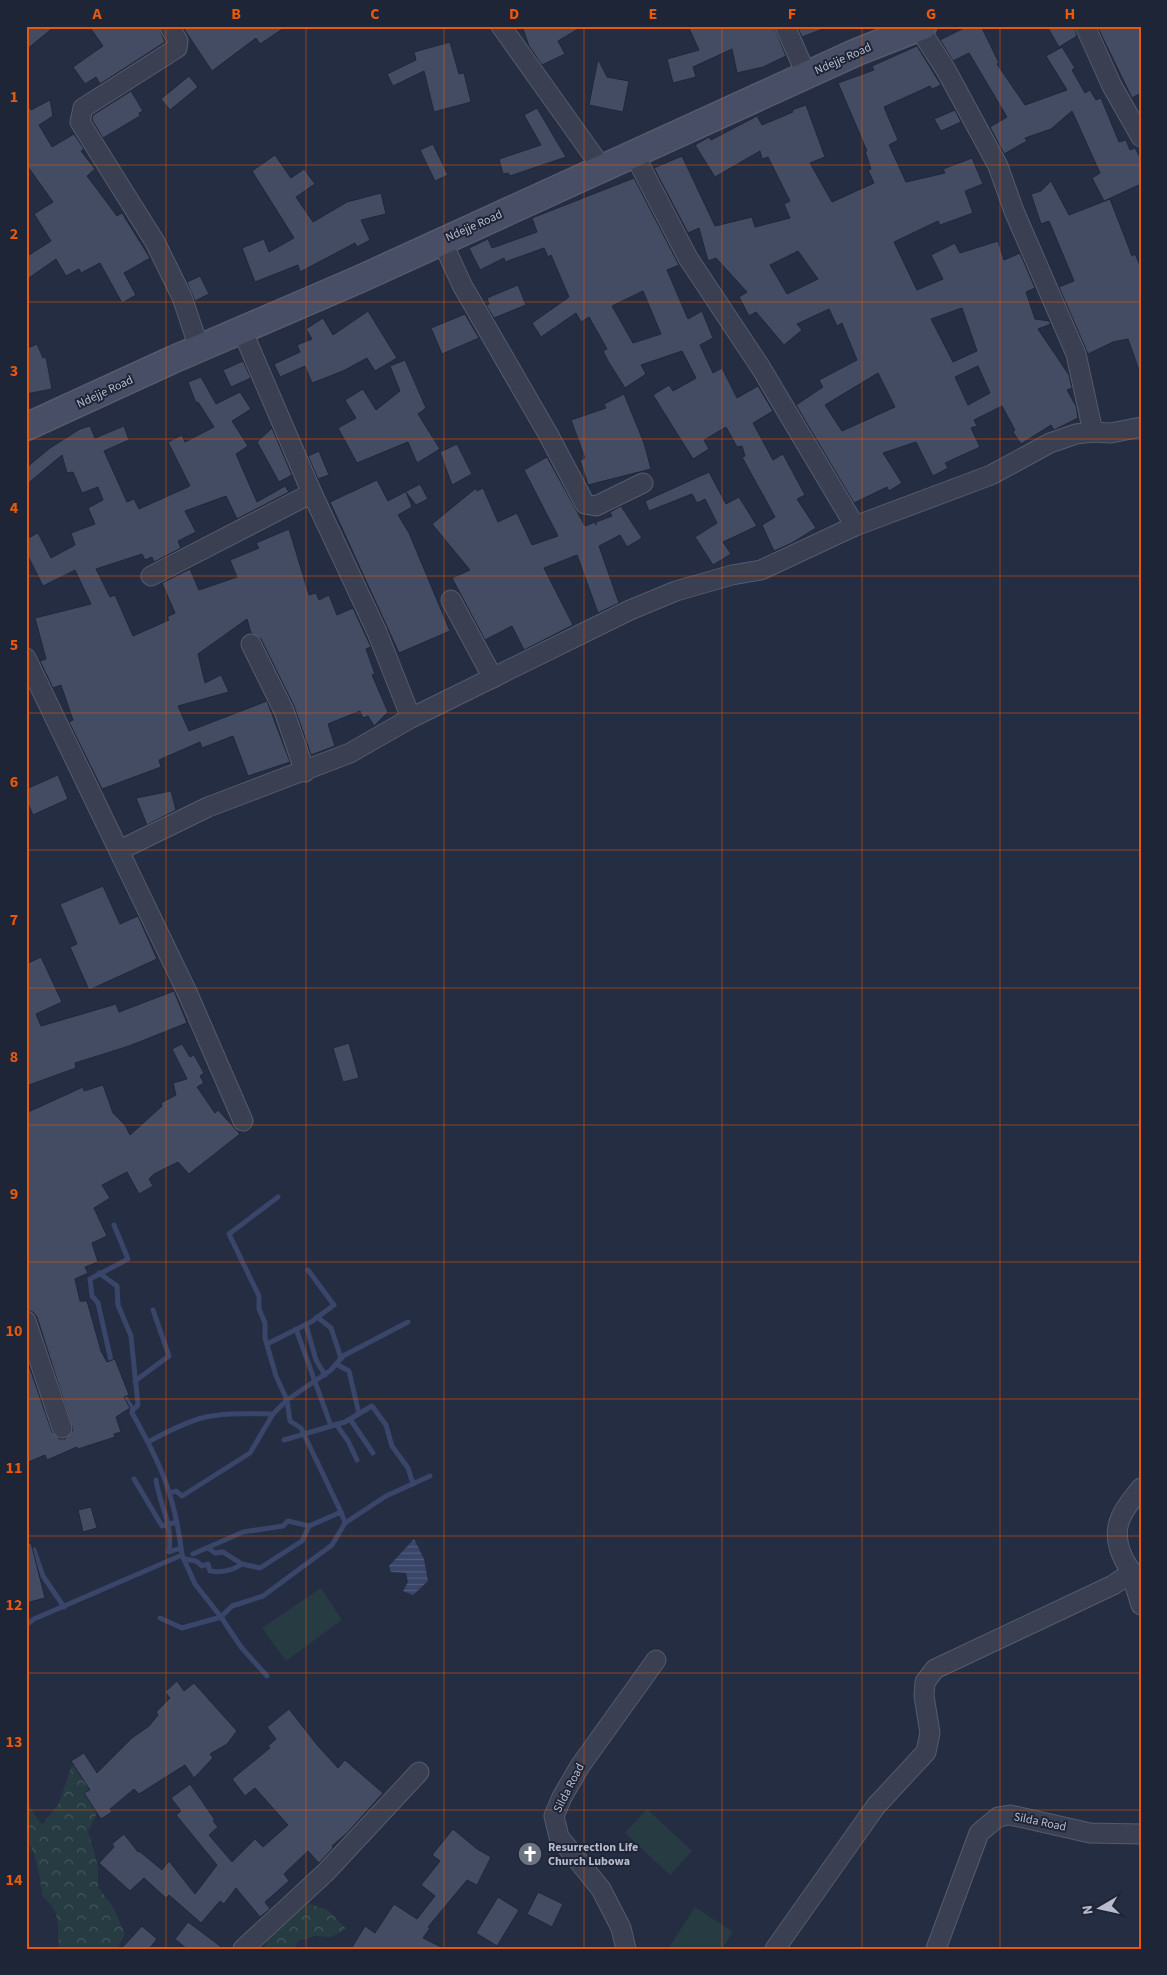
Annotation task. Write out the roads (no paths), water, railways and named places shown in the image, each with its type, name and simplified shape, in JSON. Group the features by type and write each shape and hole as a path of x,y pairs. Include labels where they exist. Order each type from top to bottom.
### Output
{"street":[{"path":"169,26 178,41 177,48 83,108 80,122 155,242 182,297 200,348"},
{"path":"501,26 602,168"},
{"path":"785,26 807,76"},
{"path":"1085,26 1112,86 1141,137"},
{"path":"921,27 998,166 1014,211 1076,354 1093,432"},
{"name":"Ndejje Road","path":"26,427 807,76 921,27"},
{"path":"634,154 688,258 762,368 855,526"},
{"path":"442,241 462,285 548,434 585,504 596,506 643,482"},
{"path":"242,330 312,493 377,632 411,718"},
{"path":"120,850 208,807 305,772 350,753 411,718 630,610 676,591 732,575 761,570 855,526 991,475 1050,443 1076,434 1093,432 1111,433 1141,427"},
{"path":"151,576 312,493"},
{"path":"451,600 492,678"},
{"path":"251,644 284,711 305,772"},
{"path":"26,658 187,992 243,1122"},
{"path":"26,1321 62,1428"},
{"path":"1141,1488 1120,1518 1118,1540 1122,1557 1136,1576 1141,1605"},
{"path":"775,1949 876,1806 926,1752 930,1733 924,1696 925,1682 936,1669 1136,1576"},
{"name":"Silda Road","path":"626,1949 621,1928 600,1888 559,1838 554,1816 562,1797 580,1766 656,1660"},
{"path":"243,1949 326,1872 419,1772"},
{"name":"Silda Road","path":"936,1949 979,1833 987,1824 998,1817 1010,1815 1090,1833 1141,1834"}],"water":[{"path":"414,1539 424,1559 428,1581 413,1595 403,1591 408,1582 406,1573 391,1572 389,1566"}],"waterway":[{"path":"278,1197 229,1234 259,1296 259,1309 265,1323 265,1338 276,1376 287,1400 290,1421 301,1428 341,1512"},
{"path":"112,1365 98,1303 92,1296 90,1279 128,1259 114,1225"},
{"path":"267,1344 311,1322 334,1305 308,1270"},
{"path":"99,1273 117,1286 118,1305 131,1336 138,1405 133,1410"},
{"path":"135,1381 169,1356 153,1310"},
{"path":"317,1317 331,1328 341,1358"},
{"path":"170,1493 176,1491 182,1496 250,1453 273,1414 287,1400 331,1370 343,1356 408,1322"},
{"path":"306,1325 316,1360 325,1375"},
{"path":"296,1329 331,1426"},
{"path":"336,1364 349,1371 359,1414"},
{"path":"121,1392 133,1410 132,1413 151,1448 165,1481 175,1515 182,1555"},
{"path":"284,1440 345,1422 372,1406 386,1425 392,1446 408,1468 413,1484"},
{"path":"148,1442 181,1425 202,1418 229,1414 273,1414"},
{"path":"350,1419 373,1453"},
{"path":"336,1424 348,1441 357,1460"},
{"path":"26,1625 34,1619 182,1555 195,1584 221,1617 232,1606 263,1596 332,1545 345,1523 386,1496 430,1476"},
{"path":"134,1479 162,1526 177,1522"},
{"path":"156,1480 168,1524 169,1552 181,1548"},
{"path":"193,1554 243,1532 283,1526 288,1521 309,1526 341,1512 345,1523"},
{"path":"208,1548 215,1553 223,1552 242,1564 260,1568 302,1541 309,1526"},
{"path":"34,1550 43,1576 64,1607"},
{"path":"184,1559 196,1561 202,1566 208,1564 210,1571 214,1572 231,1570 242,1564"},
{"path":"160,1618 182,1628 221,1617 241,1647 267,1676"}],"place":[{"name":"Resurrection Life Church Lubowa","path":"530,1854"}]}
